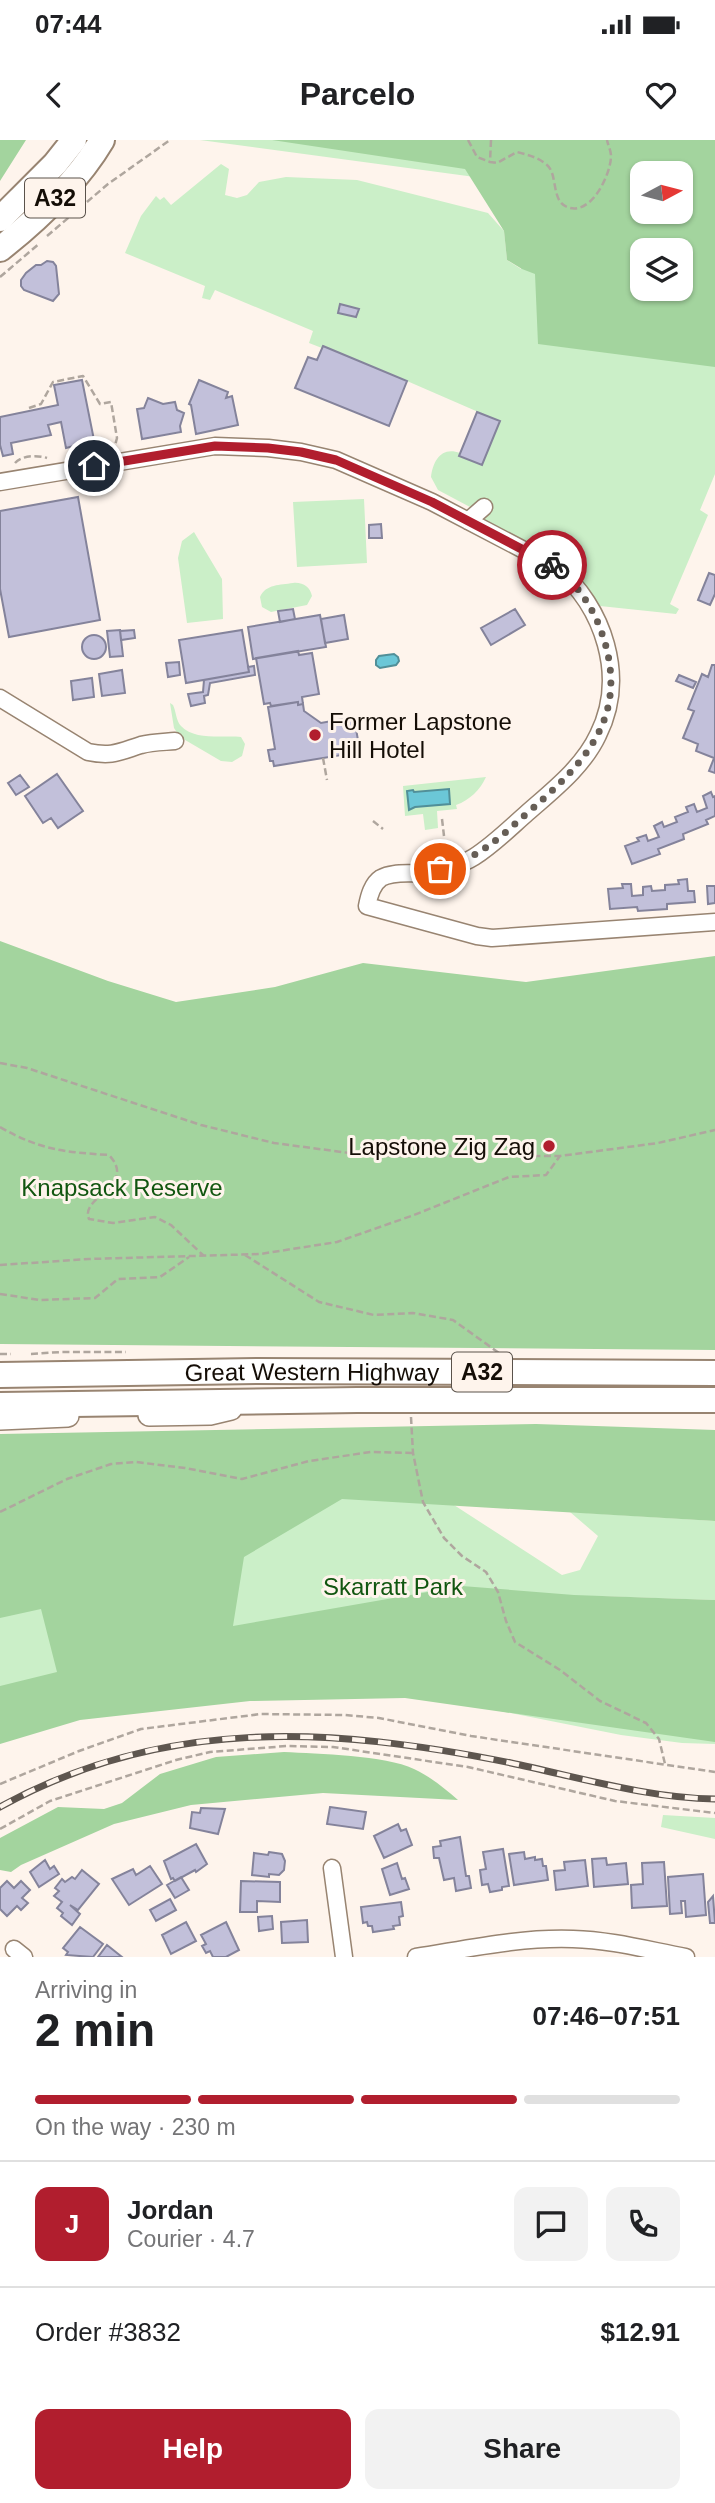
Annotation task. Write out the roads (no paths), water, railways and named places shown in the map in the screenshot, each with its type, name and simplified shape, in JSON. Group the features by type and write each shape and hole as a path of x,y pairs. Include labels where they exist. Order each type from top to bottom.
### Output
{"highway":[{"name":"A32","path":"0,219 74,140"},
{"name":"A32","path":"0,249 50,204 74,178 102,140"},
{"name":"Great Western Highway","path":"0,1375 258,1371 711,1373"},
{"name":"Great Western Highway","path":"0,1405 357,1399 715,1400"}],"main road":[{"path":"0,1363 214,1366 258,1371"},
{"path":"0,1419 210,1414 260,1401"}],"street":[{"path":"0,482 215,446 268,448 336,460 432,502 556,567 581,594 597,621 608,650 611,675 606,714 598,735 583,759 562,782 491,845 460,864 433,872 383,877 374,886 367,906 492,938 715,922"},
{"path":"468,521 484,507"},
{"path":"0,698 88,752 120,754 144,744 175,741"},
{"path":"332,1868 344,1957"},
{"path":"416,1957 532,1940 576,1939 611,1942 686,1957"},
{"path":"532,1940 533,1957"}],"water":[{"path":"394,654 399,661 396,665 380,668 376,665 379,656"},
{"path":"449,789 450,804 409,810 407,791"}],"railway":[{"path":"0,1807 62,1778 124,1757 187,1744 251,1737 315,1737 379,1742 511,1763 638,1791 715,1799"}],"place":[{"name":"Former Lapstone Hill Hotel","path":"315,735"},
{"name":"Lapstone Zig Zag","path":"549,1146"}],"park label":[{"name":"Knapsack Reserve","path":"122,1187"},
{"name":"Skarratt Park","path":"393,1586"}]}
